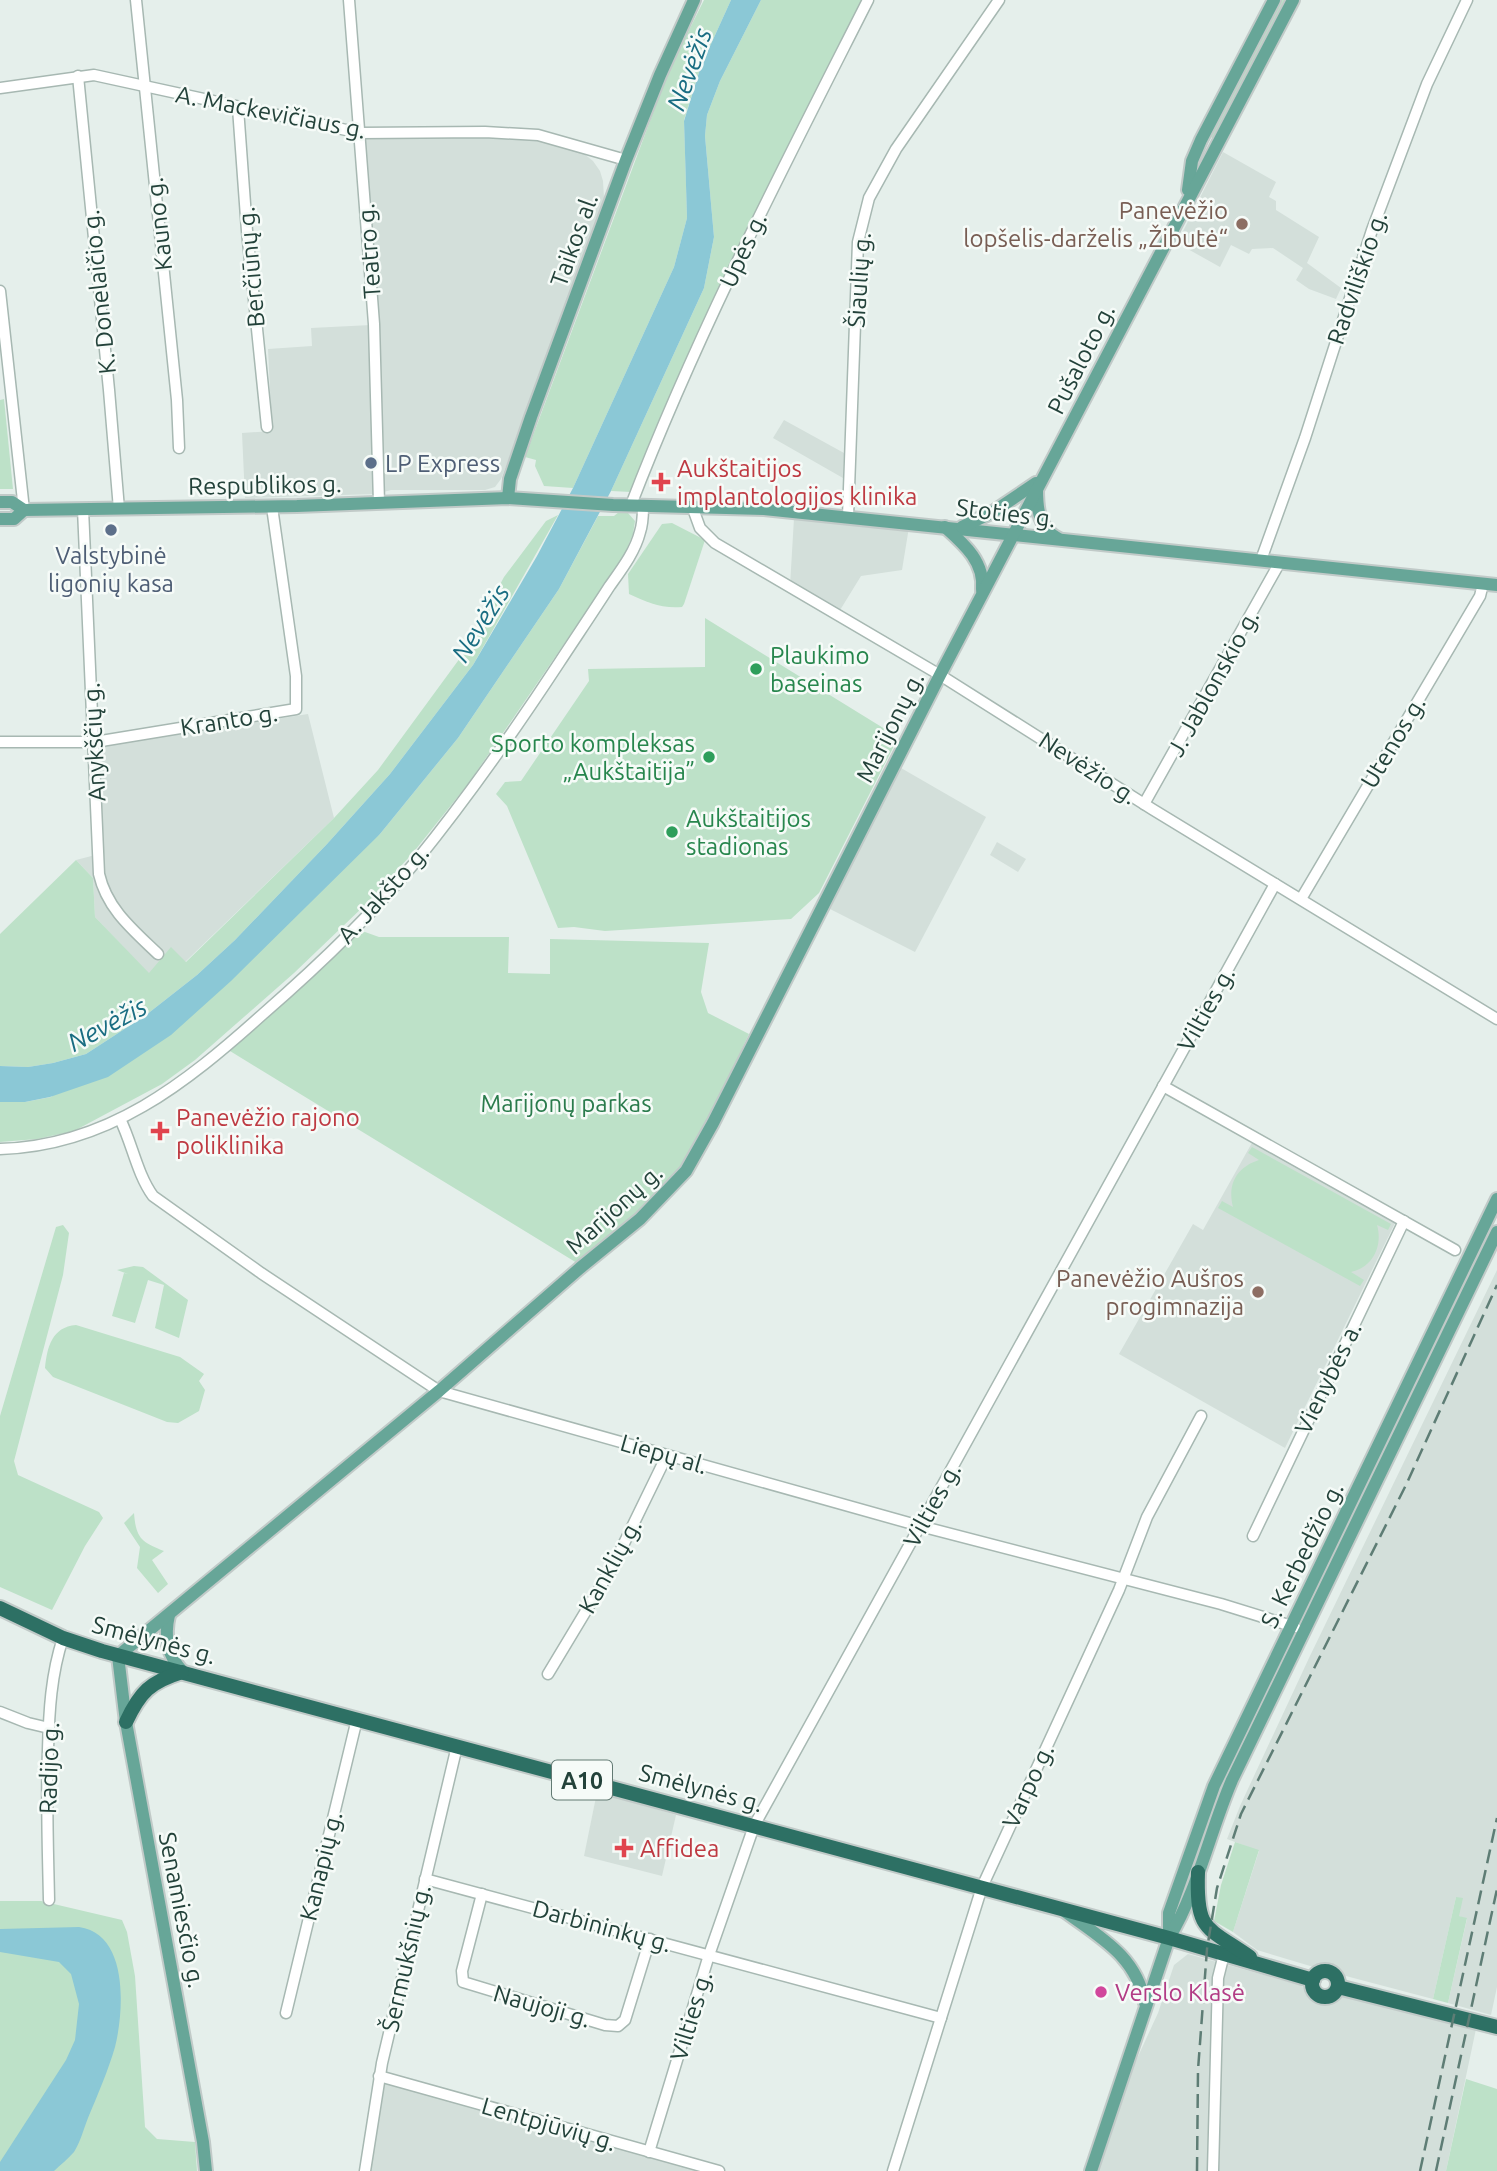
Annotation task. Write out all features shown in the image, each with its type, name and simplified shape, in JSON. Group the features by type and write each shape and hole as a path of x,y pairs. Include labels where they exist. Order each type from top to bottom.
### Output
{"highway":[{"name":"Smėlynės g.","path":"0,1608 64,1638 118,1656 1260,1964 1312,1980 1314,1991 1319,1996 1331,1996 1338,1987 1496,2025"},
{"path":"126,1722 142,1692 154,1683 183,1672"},
{"path":"1198,1872 1197,1900 1201,1920 1218,1937 1260,1964"}],"main road":[{"name":"Pušaloto g.","path":"1186,201 1194,154 1274,0"},
{"name":"Pušaloto g.","path":"1013,535 1293,0"},
{"name":"Taikos al.","path":"508,498 510,479 531,416 626,160 690,2"},
{"path":"981,595 983,581 976,560 952,527 993,512 1040,482"},
{"path":"1040,482 1037,504 1041,520 1050,534 1063,541"},
{"name":"Stoties g.","path":"508,498 848,516 1063,541 1497,585"},
{"name":"Respublikos g.","path":"0,502 12,502 24,510 272,506 508,498"},
{"name":"Respublikos g.","path":"0,519 14,519 24,510"},
{"name":"Marijonų g.","path":"118,1656 439,1391 640,1219 686,1171 1013,535"},
{"name":"S. Kerbedžio g.","path":"1169,1938 1169,1913 1198,1825 1218,1776 1497,1199"},
{"name":"S. Kerbedžio g.","path":"1091,2171 1169,1938 1182,1916 1232,1780 1497,1232"},
{"path":"169,1615 167,1643 170,1654 183,1672"},
{"name":"Senamiesčio g.","path":"118,1656 126,1722 203,2142 206,2171"},
{"path":"1060,1909 1106,1942 1129,1964 1139,1979 1146,2007"}],"street":[{"name":"Kauno g.","path":"136,0 177,400 179,447"},
{"name":"Teatro g.","path":"349,0 375,365 379,503"},
{"name":"Upės g.","path":"637,505 650,456 743,247 868,0"},
{"name":"Šiaulių g.","path":"848,516 858,242 869,198 896,149 999,0"},
{"name":"Radviliškio g.","path":"1261,561 1305,438 1372,230 1427,84 1467,0"},
{"name":"A. Mackevičiaus g.","path":"0,88 78,76 106,76 238,108 360,133 461,131 538,135 626,160"},
{"name":"K. Donelaičio g.","path":"78,76 119,509"},
{"name":"Berčiūnų g.","path":"238,108 247,231 267,426"},
{"path":"0,291 24,510"},
{"name":"A. Jakšto g.","path":"0,1149 44,1145 83,1134 153,1102 182,1083 225,1048 299,982 369,913 416,861 509,737 623,567 641,530 637,505"},
{"name":"Kranto g.","path":"0,742 95,742 296,709 296,676 272,506"},
{"name":"Nevėžio g.","path":"692,506 700,528 709,539 940,675 1144,804 1497,1019"},
{"name":"Anykščių g.","path":"83,509 99,874 103,891 122,918 158,954"},
{"name":"J. Jablonskio g.","path":"1144,804 1280,562"},
{"name":"Utenos g.","path":"1301,899 1480,596 1483,584"},
{"name":"Vilties g.","path":"649,2152 709,1955 754,1826 1275,884"},
{"path":"1163,1086 1455,1250"},
{"name":"Liepų al.","path":"120,1119 130,1139 146,1187 153,1196 261,1273 439,1391 920,1527 1221,1604 1304,1632"},
{"name":"Vienybės a.","path":"1253,1536 1404,1221"},
{"name":"Varpo g.","path":"893,2171 982,1887 1123,1580 1147,1517 1201,1416"},
{"name":"Kanklių g.","path":"548,1674 613,1566 667,1455"},
{"name":"Radijo g.","path":"49,1900 46,1800 49,1728 57,1656 64,1638"},
{"path":"0,1712 49,1728"},
{"name":"Kanapių g.","path":"286,2014 357,1719"},
{"name":"Šermukšnių g.","path":"365,2171 379,2076 457,1746"},
{"name":"Darbininkų g.","path":"425,1879 941,2018"},
{"name":"Naujoji g.","path":"482,1894 462,1970 463,1982 606,2025 618,2026 625,2020 650,1939"},
{"path":"1213,2171 1219,1978 1224,1954"},
{"name":"Lentpjūvių g.","path":"379,2076 719,2171"}],"shaded area":[{"path":"484,135 541,139 583,153 600,171 604,198 501,479 495,487 485,490 391,490 376,494 245,498 242,433 272,431 268,349 312,346 311,328 371,325 378,322 365,138"},
{"name":"Panevėžio lopšelis-darželis „Žibutė“","path":"1223,152 1276,182 1269,197 1276,201 1276,210 1319,237 1307,263 1341,288 1336,299 1309,289 1296,280 1303,268 1273,248 1252,249 1249,254 1231,245 1220,267 1177,243"},
{"path":"784,420 844,453 843,478 773,438"},
{"path":"794,518 909,527 902,570 861,576 837,615 790,586"},
{"path":"308,714 334,818 185,962 149,974 95,917 93,878 76,860 103,853 100,747"},
{"path":"901,768 986,817 915,952 830,909"},
{"path":"997,842 1026,859 1018,872 990,855"},
{"name":"Panevėžio Aušros progimnazija","path":"1253,1141 1393,1219 1395,1223 1285,1448 1119,1354 1193,1224 1203,1230"},
{"path":"1497,1270 1497,1987 1491,2015 1448,2003 1467,1919 1459,1916 1456,1897 1433,1999 1257,1950 1233,1932 1259,1851 1227,1839 1309,1658"},
{"path":"597,1792 676,1815 662,1876 584,1856"},
{"path":"1188,1954 1300,1985 1309,1992 1313,2001 1324,2004 1343,1996 1476,2029 1446,2171 1098,2171 1129,2076 1158,2013 1174,1965"},
{"path":"379,2076 719,2171 365,2171"}],"green space":[{"path":"704,0 731,0 701,66 684,120 687,218 674,267 573,488 544,486 535,466 536,460 525,457 669,70"},
{"path":"761,0 868,0 685,369 631,492 611,491 704,288 714,237 705,136 707,115 720,81"},
{"path":"1280,0 1286,0 1214,139 1209,136"},
{"path":"4,399 13,489 0,489 0,400"},
{"path":"619,512 628,513 635,521 633,534 623,558 468,784 412,854 364,906 294,973 195,1060 162,1084 74,1131 37,1139 0,1142 0,1102 25,1102 51,1097 380,834 458,738 559,589 598,516 614,516"},
{"path":"558,515 473,665 390,774 235,940 197,975 146,1015 86,1054 28,1067 0,1066 0,934 76,860 93,878 95,917 149,973 171,947 186,962 334,818 378,770 463,654 504,577 546,521"},
{"path":"672,523 705,540 682,607 661,606 629,594 628,574 662,524"},
{"name":"Sporto kompleksas „Aukštaitija”","path":"705,618 893,734 897,740 819,893 791,919 605,931 558,928 507,806 496,794 505,782 521,781 589,681 588,669 705,667"},
{"name":"Marijonų parkas","path":"365,932 379,937 509,937 508,973 550,974 550,939 709,943 701,992 708,1013 749,1034 712,1113 679,1170 646,1206 577,1263 230,1051 358,933"},
{"path":"1252,1147 1391,1224 1388,1230 1377,1225 1379,1240 1375,1254 1365,1266 1351,1272 1364,1280 1360,1286 1218,1208 1222,1201 1233,1207 1231,1191 1236,1178 1245,1167 1259,1160 1248,1153"},
{"path":"63,1225 69,1233 63,1275 14,1461 18,1475 99,1512 103,1518 85,1546 52,1610 0,1587 0,1416 56,1227"},
{"path":"1486,1234 1490,1235 1303,1616"},
{"path":"143,1267 188,1300 179,1338 155,1328 164,1285 148,1280 135,1323 112,1316 124,1273 128,1274 117,1270"},
{"path":"76,1325 180,1357 204,1374 199,1381 205,1390 199,1411 178,1423 167,1422 53,1377 45,1368 52,1339 61,1330"},
{"path":"134,1513 136,1528 141,1538 164,1551 152,1560 168,1584 158,1593 137,1568 140,1547 124,1523"},
{"path":"1235,1842 1259,1850 1233,1932 1214,1921 1221,1885"},
{"path":"1456,1897 1463,1898 1459,1916 1467,1918 1448,2003 1433,1999"},
{"path":"0,1901 41,1901 122,1920 127,1932 135,1976 145,2127 157,2139 195,2142 197,2171 0,2171"},
{"path":"1466,2079 1497,2089 1497,2171 1446,2171"}],"water":[{"path":"731,0 761,0 720,81 707,115 705,136 714,237 704,288 611,491 559,589 458,738 380,834 231,981 171,1035 108,1077 50,1097 25,1102 0,1102 0,1066 28,1067 86,1054 146,1015 197,975 235,940 390,774 473,665 537,556 573,488 674,267 687,218 684,121 701,66"},
{"path":"79,1927 95,1933 107,1944 115,1959 121,1995 115,2047 72,2155 54,2171 0,2171 0,2162 66,2060 75,2040 79,2004 71,1974 59,1962 0,1952 0,1929"}],"railway":[{"path":"1197,2171 1198,2070 1207,1949 1217,1888 1241,1814 1406,1485 1497,1285"},
{"path":"1420,2171 1497,1818"},
{"path":"1436,2171 1497,1889"}],"place":[{"name":"Panevėžio lopšelis-darželis „Žibutė“","path":"1242,224"},
{"name":"LP Express","path":"371,463"},
{"name":"Aukštaitijos implantologijos klinika","path":"661,482"},
{"name":"Valstybinė ligonių kasa","path":"111,530"},
{"name":"Plaukimo baseinas","path":"756,669"},
{"name":"Sporto kompleksas „Aukštaitija”","path":"709,757"},
{"name":"Aukštaitijos stadionas","path":"672,832"},
{"name":"Panevėžio rajono poliklinika","path":"160,1131"},
{"name":"Panevėžio Aušros progimnazija","path":"1258,1292"},
{"name":"Affidea","path":"624,1848"},
{"name":"Verslo Klasė","path":"1101,1992"}],"water label":[{"name":"Nevėžis","path":"689,69"},
{"name":"Nevėžis","path":"480,623"},
{"name":"Nevėžis","path":"107,1024"}]}
